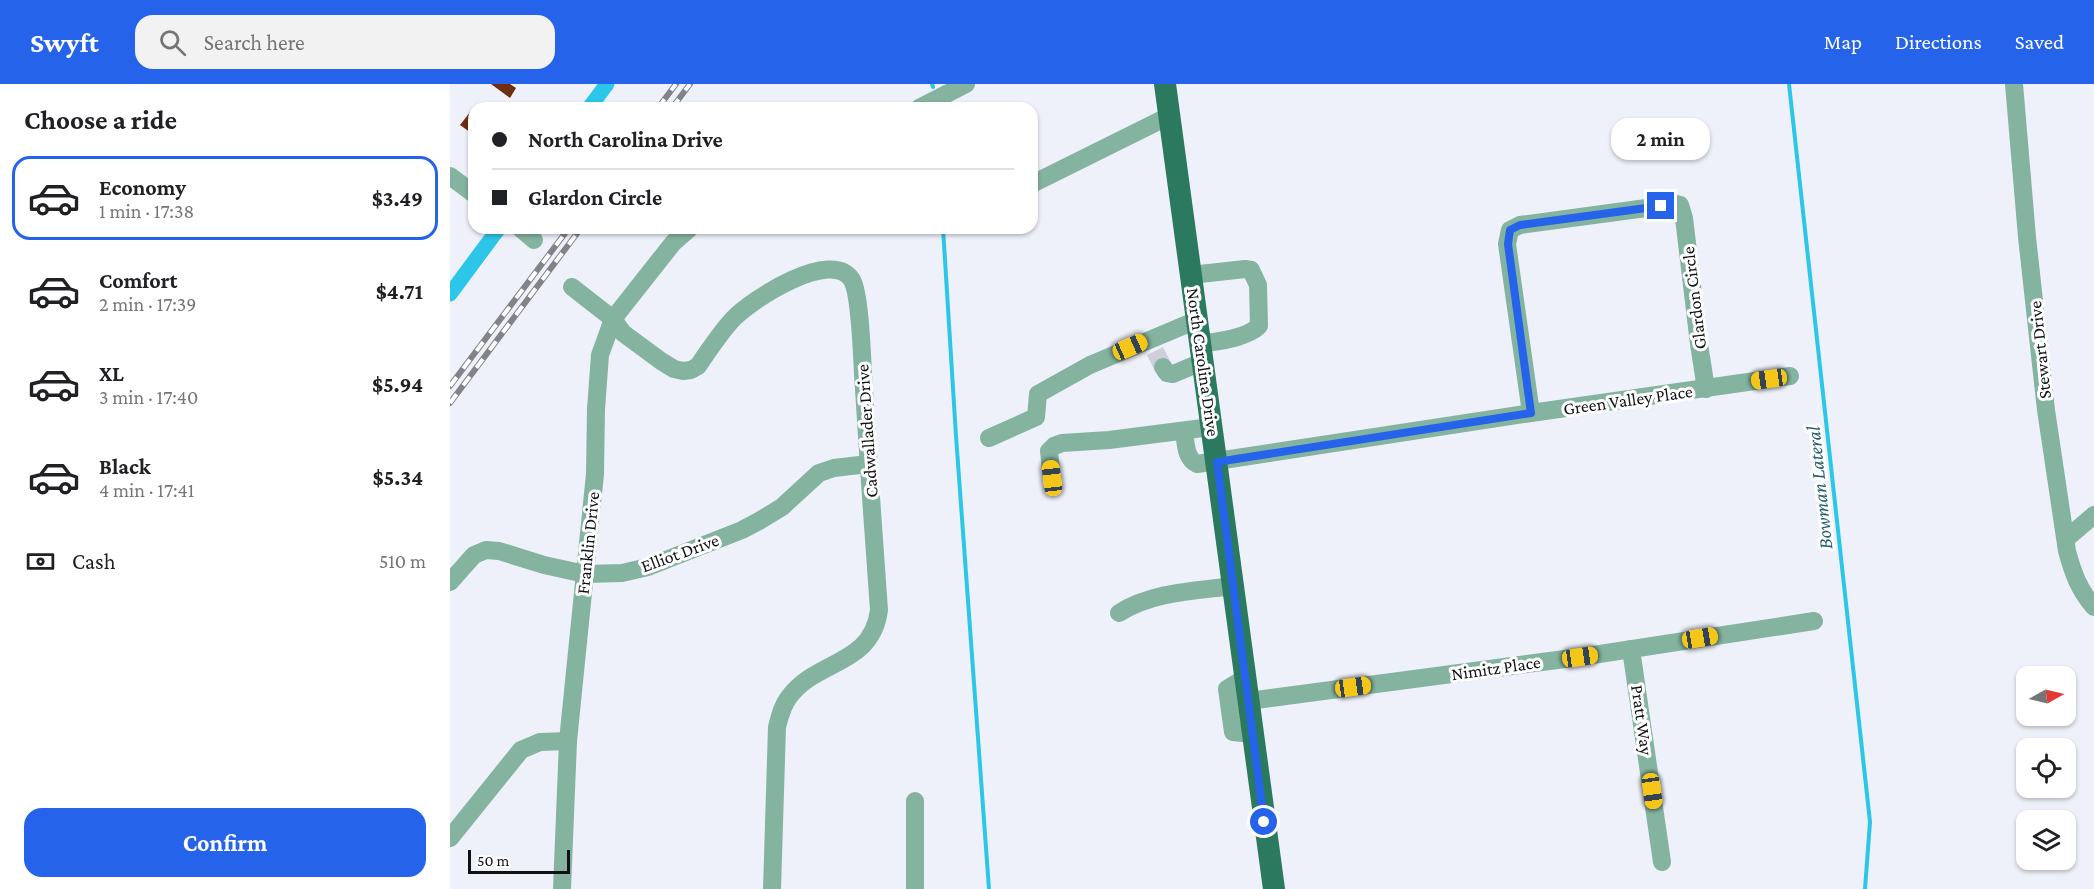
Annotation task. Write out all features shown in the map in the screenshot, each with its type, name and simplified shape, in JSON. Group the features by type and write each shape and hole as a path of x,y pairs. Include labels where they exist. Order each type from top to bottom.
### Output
{"main road":[{"name":"North Carolina Drive","path":"1165,84 1274,889"}],"street":[{"path":"931,102 966,84"},
{"name":"Stewart Drive","path":"2014,84 2027,237 2046,410 2073,573 2080,589 2094,607"},
{"path":"1038,181 1169,116"},
{"path":"450,176 468,190"},
{"name":"Glardon Circle","path":"1531,413 1508,244 1510,230 1520,225 1680,205 1684,218 1706,388"},
{"name":"Franklin Drive","path":"562,889 568,741 595,474 600,355 613,319 673,243 683,234"},
{"name":"Cadwallader Drive","path":"572,287 613,319 623,333 661,362 683,371 698,366 734,318 750,304 805,274 819,270 838,269 852,280 856,292 878,619 871,636 863,647 852,656 806,681 788,699 781,712 777,727 772,889"},
{"path":"1156,352 1167,373 1173,374 1201,353 1254,330 1258,326 1258,285 1251,270 1191,275"},
{"path":"989,438 1036,417 1038,394 1090,365 1156,352 1197,320"},
{"name":"Green Valley Place","path":"1184,431 1187,454 1191,461 1197,464 1790,376"},
{"path":"1052,478 1049,451 1062,443 1109,440 1211,427"},
{"name":"Elliot Drive","path":"450,582 474,555 486,550 499,551 585,574 614,574 648,567 742,530 759,521 782,507 819,473 834,468 868,464"},
{"path":"2066,539 2094,515"},
{"path":"1119,613 1133,604 1153,599 1233,586"},
{"name":"Nimitz Place","path":"1248,701 1632,649 1814,621"},
{"name":"Pratt Way","path":"1632,649 1662,862"},
{"path":"1245,678 1227,689 1229,711 1233,732 1252,734"},
{"path":"450,838 521,750 540,742 568,741"},
{"path":"915,801 915,889"}],"building":[{"path":"491,84 510,84 516,88 510,98"},
{"path":"468,115 468,131 460,125"}],"waterway":[{"path":"594,102 607,84"},
{"name":"Bowman Lateral","path":"1789,84 1870,822 1865,889"},
{"path":"450,294 495,234"},
{"path":"943,234 989,889"}],"tunnel":[{"path":"1155,351 1163,367"}],"railway":[{"path":"662,102 676,84"},
{"path":"676,102 690,84"},
{"path":"450,386 564,234"},
{"path":"450,403 577,234"}],"route":[{"path":"1264,822 1217,462 1531,413 1508,244 1510,230 1520,225 1661,206"}]}
